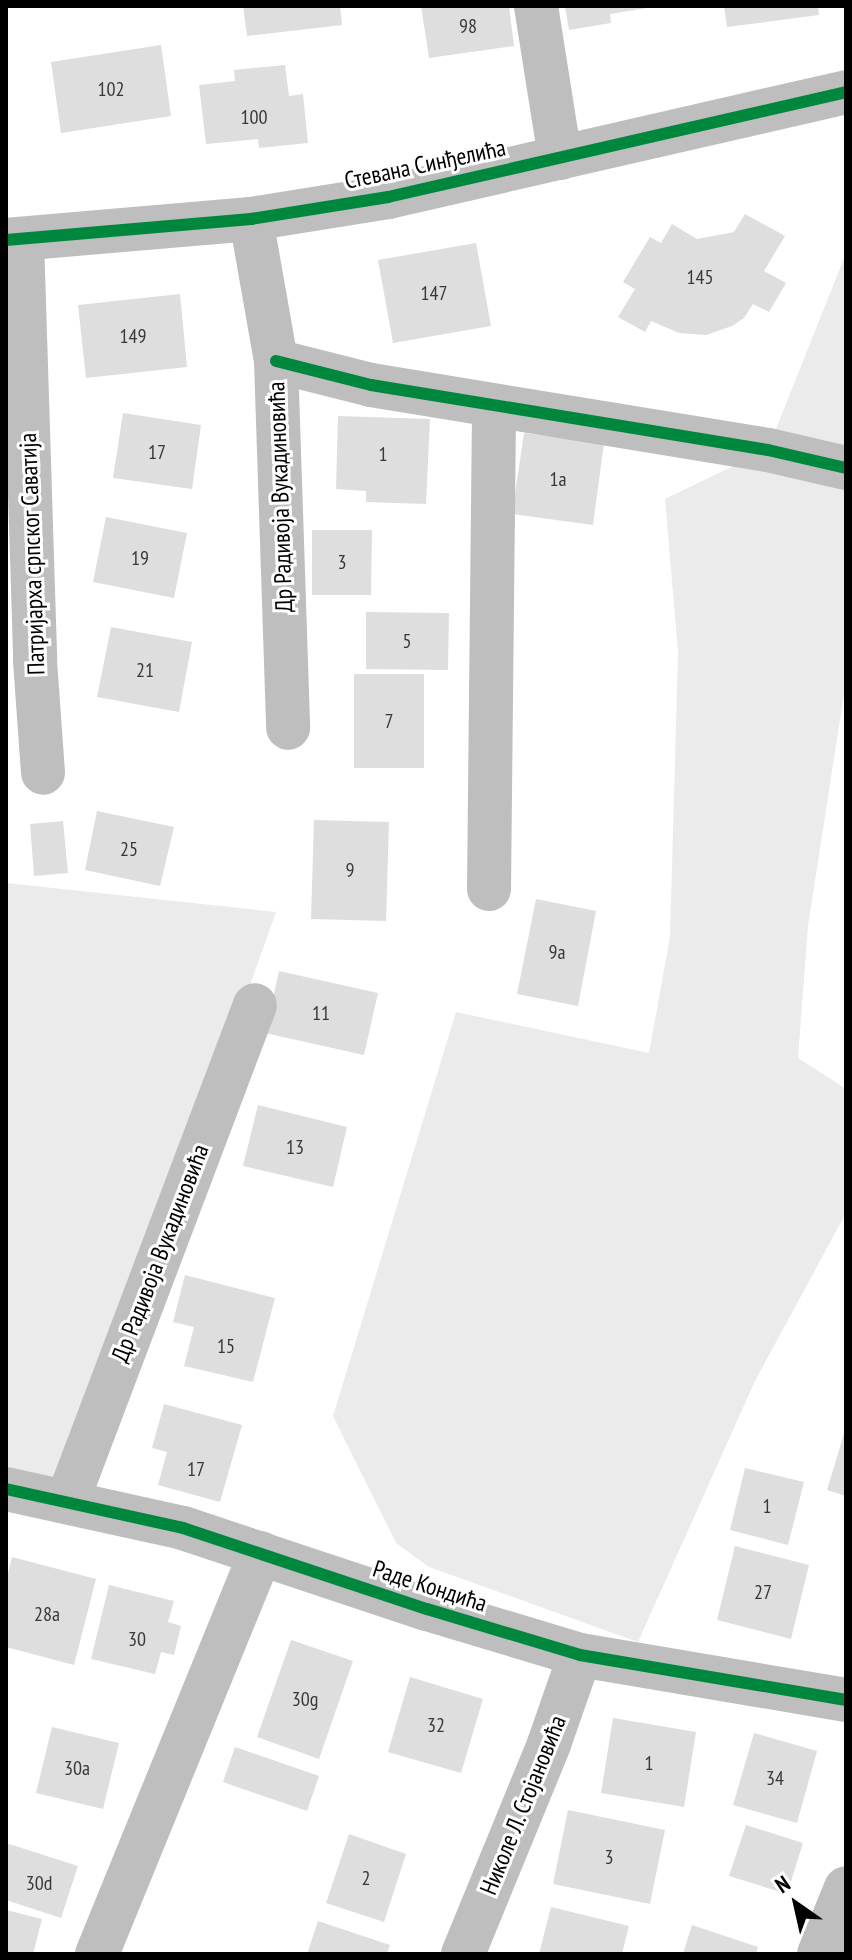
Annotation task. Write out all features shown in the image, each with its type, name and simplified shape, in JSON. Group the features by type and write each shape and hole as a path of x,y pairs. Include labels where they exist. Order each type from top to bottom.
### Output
{"street":[{"path":"536,6 560,158"},
{"name":"Стевана Синђелића","path":"14,239 251,219 388,197 846,92"},
{"name":"Др Радивоја Вукадиновића","path":"251,219 276,361 288,728"},
{"name":"Патријарха српског Саватија","path":"14,239 20,661 43,773"},
{"path":"276,361 371,385 768,450 846,468"},
{"path":"489,889 494,407"},
{"name":"Др Радивоја Вукадиновића","path":"67,1502 255,1005"},
{"name":"Раде Кондића","path":"6,1489 183,1528 580,1655 844,1696"},
{"path":"97,1954 261,1553"},
{"name":"Николе Л. Стојановића","path":"463,1954 549,1744 580,1655"},
{"path":"819,1954 846,1888"}],"shaded area":[{"path":"846,253 846,681 808,926 798,1058 846,1089 846,1213 755,1381 638,1642 429,1567 396,1543 333,1416 456,1012 649,1053 670,937 678,652 665,499 768,449"},
{"path":"6,883 276,912 67,1502 6,1492"}],"building":[{"path":"243,6 340,6 342,25 247,36"},
{"path":"421,6 509,6 514,46 429,58"},
{"path":"565,6 647,8 610,14 611,23 569,30"},
{"path":"724,6 818,6 819,15 727,27"},
{"path":"161,45 171,116 61,133 51,62"},
{"path":"285,65 289,96 303,94 308,143 259,148 258,139 206,144 199,85 235,81 234,70"},
{"path":"745,214 785,236 764,271 786,283 769,312 753,304 744,318 732,326 706,335 679,333 651,321 645,332 618,317 635,289 623,282 650,237 661,243 672,224 697,239 734,232"},
{"path":"476,243 491,326 393,343 378,260"},
{"path":"180,294 187,367 86,378 78,305"},
{"path":"123,413 201,425 192,489 113,478"},
{"path":"338,416 430,419 426,504 366,502 366,491 336,489"},
{"path":"524,433 604,443 593,525 512,514"},
{"path":"106,517 187,533 174,598 93,582"},
{"path":"312,530 372,530 371,595 312,595"},
{"path":"366,612 449,613 448,670 366,669"},
{"path":"111,627 192,642 179,712 97,697"},
{"path":"354,674 424,674 424,768 354,768"},
{"path":"97,811 174,827 160,886 85,870"},
{"path":"314,820 389,822 386,921 311,919"},
{"path":"63,821 68,873 34,876 30,824"},
{"path":"536,899 596,911 578,1006 517,994"},
{"path":"279,971 378,993 364,1055 265,1033"},
{"path":"258,1105 347,1127 333,1187 243,1166"},
{"path":"185,1275 275,1298 253,1382 184,1366 194,1327 173,1322"},
{"path":"164,1404 242,1425 220,1502 158,1485 167,1452 152,1448"},
{"path":"846,1427 846,1496 827,1490"},
{"path":"745,1468 804,1482 788,1545 730,1530"},
{"path":"735,1546 809,1565 791,1639 717,1620"},
{"path":"12,1557 96,1579 74,1665 6,1647 6,1581"},
{"path":"109,1585 174,1601 168,1622 181,1626 174,1655 161,1652 155,1674 91,1659"},
{"path":"291,1640 353,1661 319,1759 257,1737"},
{"path":"410,1677 483,1699 461,1773 388,1752"},
{"path":"613,1718 696,1732 684,1807 601,1793"},
{"path":"52,1727 119,1743 103,1809 36,1793"},
{"path":"754,1733 817,1751 797,1823 733,1805"},
{"path":"235,1747 319,1776 307,1811 223,1782"},
{"path":"568,1810 665,1830 650,1904 553,1884"},
{"path":"746,1825 803,1843 787,1894 729,1876"},
{"path":"349,1834 406,1854 384,1922 326,1903"},
{"path":"6,1843 78,1866 61,1918 6,1900"},
{"path":"551,1907 629,1926 622,1954 539,1954"},
{"path":"6,1910 42,1919 33,1954 6,1954"},
{"path":"318,1921 390,1945 387,1954 307,1954"},
{"path":"692,1925 758,1947 756,1954 683,1954"}],"cycle path":[{"path":"6,240 251,219 388,197 846,92"},
{"path":"276,361 371,385 768,450 846,468"},
{"path":"6,1489 183,1528 427,1609 580,1655 846,1700"}]}
